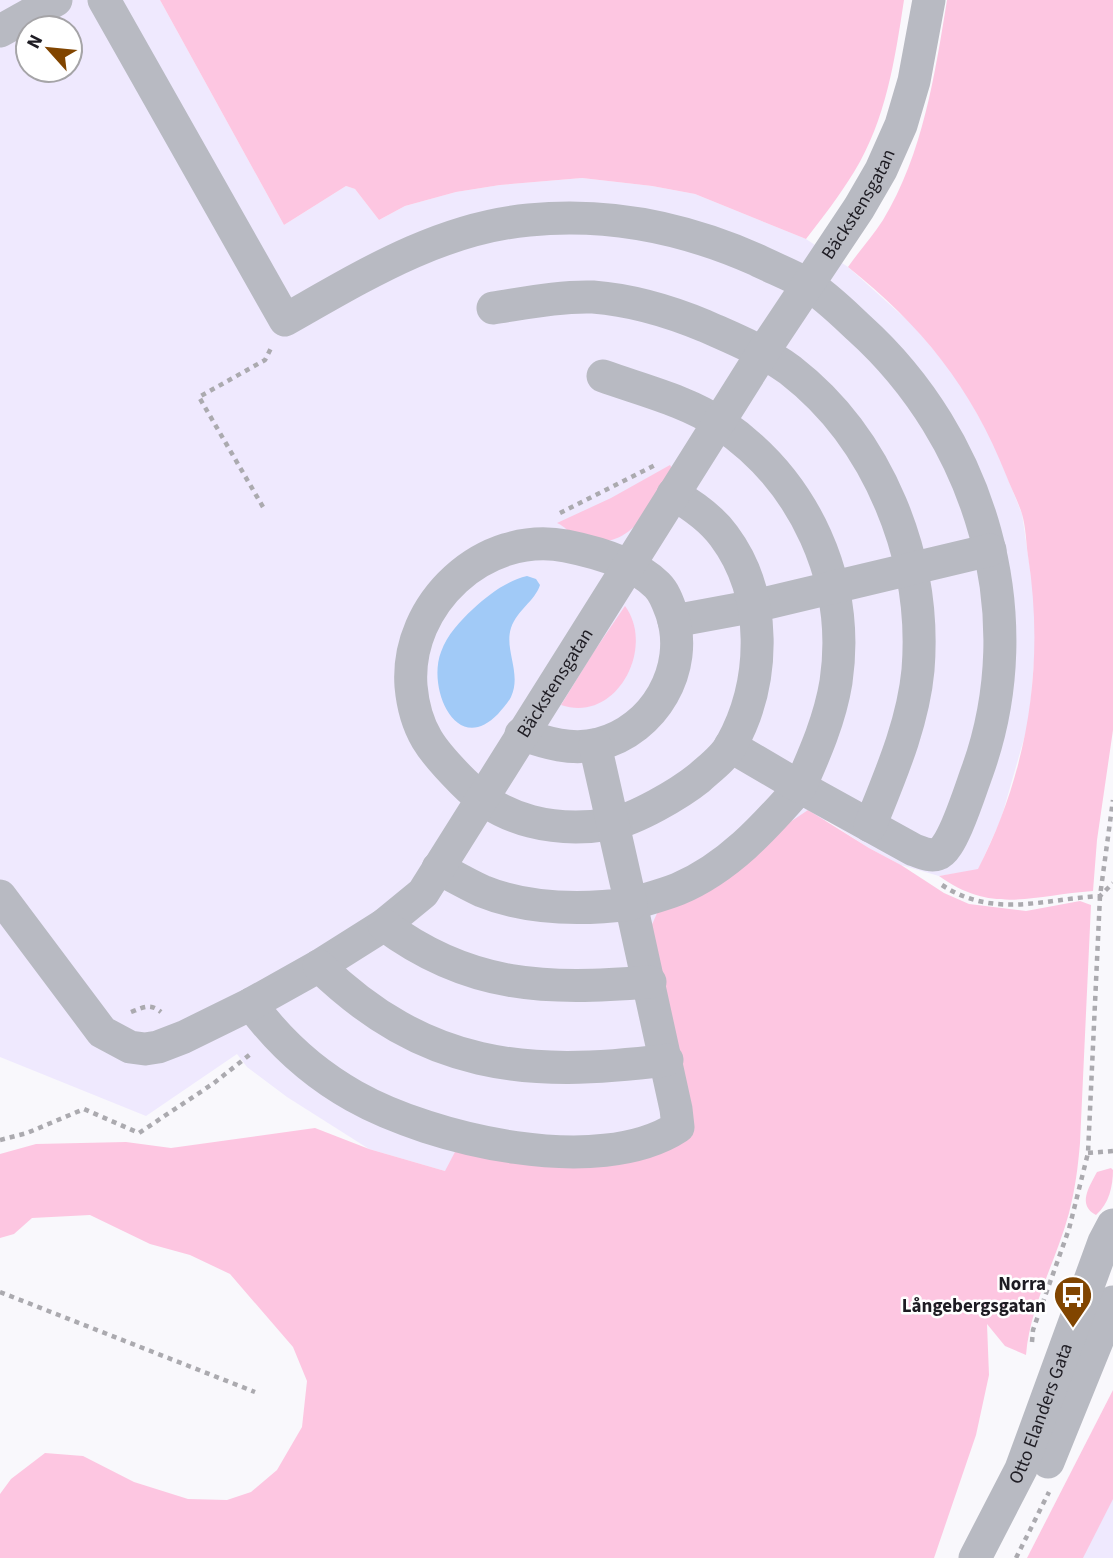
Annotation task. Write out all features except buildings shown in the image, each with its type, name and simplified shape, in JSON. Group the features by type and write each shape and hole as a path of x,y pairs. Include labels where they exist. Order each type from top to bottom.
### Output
{"street":[{"path":"0,31 57,0"},
{"path":"104,0 285,320 394,259 445,239 524,220 610,219 669,228 738,252 807,285 883,349 932,410 952,444 967,479 990,550 998,591 1000,638 999,675 987,746 946,848 940,854 930,855 914,850 730,746"},
{"name":"Bäckstensgatan","path":"0,896 102,1032 123,1044 145,1049 158,1047 251,1004 319,966 384,925 422,893 881,170 901,125 914,81 929,0"},
{"path":"493,308 563,298 616,300 663,310 763,352 790,371 820,398 867,457 884,486 900,528 911,567 919,640 918,672 906,729 870,826"},
{"path":"438,868 481,890 517,902 565,907 631,904 678,889 724,862 751,840 800,787 825,726 836,681 838,633 834,585 816,537 797,500 766,461 719,423 695,410 603,376"},
{"path":"521,734 561,746 607,742 646,717 660,699 667,689 678,648 674,621 662,592 646,576 630,565 568,547 545,544 519,546 489,555 472,565 452,583 426,615 412,651 411,682 419,726 438,757 480,800 504,813 574,827 613,824 655,806 685,788 718,761 730,746 745,712 755,676 755,606 740,564 724,536 699,509 673,494"},
{"path":"674,621 755,606 834,585 990,550"},
{"path":"251,1004 275,1034 307,1065 354,1096 398,1118 460,1137 534,1149 586,1151 634,1147 661,1139 678,1128 650,982 594,745"},
{"path":"384,925 424,952 484,976 544,986 595,987 650,982"},
{"path":"319,966 369,1010 412,1035 452,1051 492,1061 552,1069 610,1067 667,1060"},
{"name":"Otto Elanders Gata","path":"975,1558 1021,1469 1104,1242 1113,1225"},
{"name":"Otto Elanders Gata","path":"1000,1558 1041,1478 1113,1301"}],"path":[{"path":"263,507 199,397 265,360 285,320"},
{"path":"550,518 679,452 694,462"},
{"path":"1069,1229 1088,1153 1100,897 1113,800"},
{"path":"914,850 928,877 961,896 991,904 1035,905 1071,898 1100,897 1113,883"},
{"path":"0,1140 27,1133 84,1110 139,1133 215,1083 275,1034"},
{"path":"1088,1153 1113,1152"},
{"path":"0,1292 254,1392"},
{"path":"0,1299 10,1296"}],"shaded area":[{"path":"0,0 160,0 284,225 346,186 355,189 379,220 405,206 456,192 582,178 695,194 806,239 848,267 916,328 960,383 993,442 1022,514 1033,589 1036,638 1029,721 1001,819 978,870 939,876 901,865 826,820 672,1026 693,1136 655,1149 445,1171 369,1149 287,1097 247,1067 237,1054 146,1116 0,1057"},
{"path":"160,0 904,0 888,89 874,131 849,181 806,239 695,194 582,178 456,192 405,206 379,220 355,189 346,186 284,225"},
{"path":"947,0 1113,0 1113,730 1097,840 1093,891 1014,900 996,899 959,888 939,876 978,869 995,832 1020,756 1033,677 1034,637 1033,596 1025,530 1020,509 992,443 960,386 921,335 848,267 883,220 908,168 926,113"},
{"path":"670,465 673,470 650,508 641,520 619,537 606,541 580,538 557,523 611,498"},
{"path":"625,606 633,623 636,642 633,661 625,678 614,693 599,703 581,708 561,705 593,653"},
{"path":"808,810 944,893 969,904 1026,911 1080,901 1091,905 1080,1143 1071,1204 1038,1301 1026,1355 1005,1346 987,1324 989,1375 976,1435 934,1558 0,1558 0,1494 11,1479 45,1453 83,1456 134,1482 188,1499 227,1500 251,1492 277,1470 302,1427 307,1381 293,1347 230,1274 190,1255 150,1244 90,1215 32,1218 14,1234 0,1238 0,1154 36,1144 126,1142 171,1148 315,1128 369,1149 445,1171 456,1150 655,1149 692,1136 672,1026 650,929 658,911"},
{"path":"1111,1168 1111,1188 1104,1206 1096,1215 1087,1206 1086,1195 1097,1172"},
{"path":"1113,1390 1113,1499 1083,1558 1027,1558"},
{"path":"1113,1476 1113,1558 1066,1558"}],"water":[{"path":"527,576 536,579 540,585 511,628 509,636 515,679 511,697 498,714 483,725 469,728 458,723 448,713 442,699 438,683 441,652 450,634 468,614 505,585"}],"place":[{"name":"Norra Långebergsgatan","path":"1073,1329"}]}
